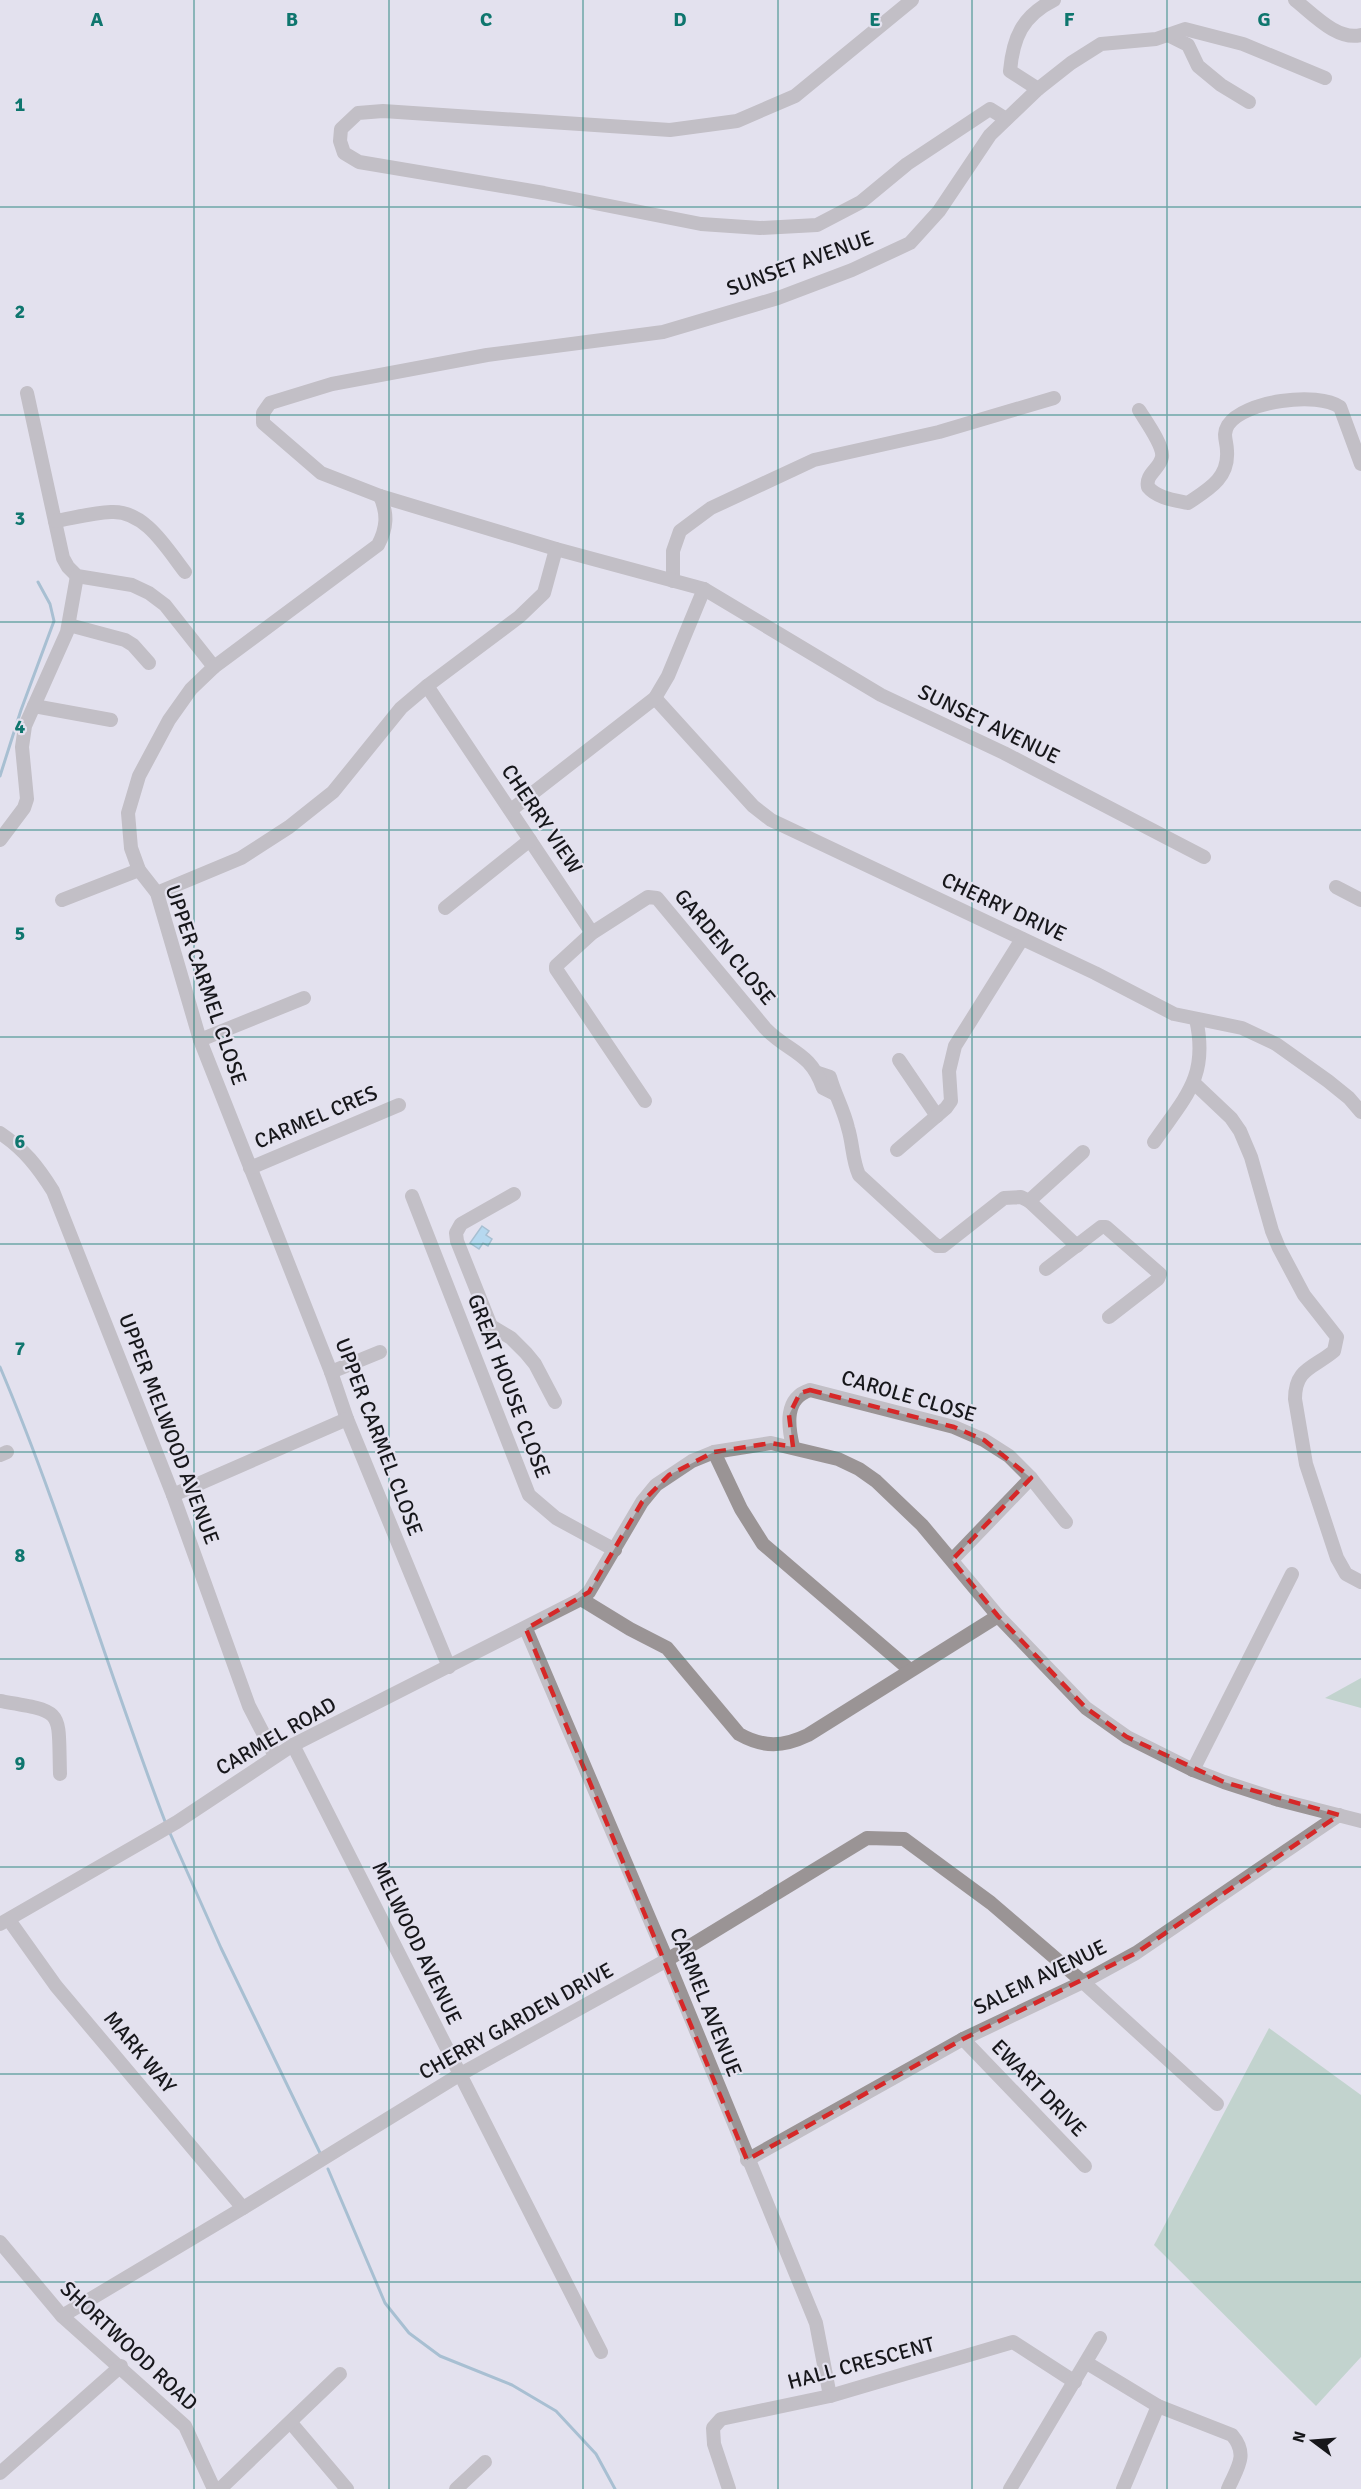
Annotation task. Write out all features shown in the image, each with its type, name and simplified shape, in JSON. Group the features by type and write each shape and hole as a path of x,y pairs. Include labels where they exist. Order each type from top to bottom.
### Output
{"street":[{"name":"SUNSET AVENUE","path":"912,0 795,96 737,121 670,130 383,111 358,113 341,129 340,141 344,153 359,162 544,193 701,224 760,228 817,225 861,202 907,164 990,109 1006,119 990,135 939,211 910,243 852,270 778,298 663,332 487,355 332,384 270,403 262,413 263,423 321,473 380,496 556,549 704,589 881,695 1004,753 1204,857"},
{"path":"1038,89 1010,71 1012,48 1029,18 1054,0"},
{"path":"1295,0 1342,34 1352,37 1361,35"},
{"path":"1006,119 1038,89 1101,44 1156,39 1185,29 1232,41 1325,78"},
{"path":"1168,35 1188,45 1198,66 1221,85 1249,102"},
{"path":"27,393 63,558 68,567 77,576 132,585 149,593 165,605 214,667"},
{"path":"673,580 673,551 680,531 721,504 814,460 939,432 1054,398"},
{"path":"1139,410 1161,447 1162,457 1148,478 1148,487 1156,494 1172,500 1188,503 1216,485 1224,469 1227,452 1224,438 1227,427 1234,418 1280,400 1324,399 1340,407 1361,464"},
{"name":"UPPER CARMEL CLOSE","path":"380,496 386,510 386,525 378,545 214,667 190,689 169,720 139,776 128,813 131,848 139,870 157,893 200,1040 331,1372 347,1419 449,1667"},
{"path":"55,521 113,512 133,517 149,528 185,572"},
{"path":"157,893 241,858 333,792 401,708 519,617 544,593 556,549"},
{"path":"0,840 24,808 27,799 23,737 25,726 69,625 77,576"},
{"path":"511,810 655,698 668,676 704,589"},
{"path":"69,625 125,640 149,663"},
{"name":"CHERRY VIEW","path":"427,686 592,933"},
{"name":"CHERRY DRIVE","path":"655,698 753,806 771,820 1174,1014 1242,1028 1276,1044 1328,1081 1349,1098 1361,1112"},
{"path":"34,706 111,720"},
{"path":"445,908 530,840"},
{"path":"62,900 139,870"},
{"path":"1336,887 1361,900"},
{"name":"GARDEN CLOSE","path":"592,933 648,897 657,898 770,1033 807,1059 818,1073 823,1088 835,1094 849,1129 854,1163 859,1175 937,1246 946,1244 1004,1198 1021,1197 1029,1201"},
{"path":"592,933 556,966 556,969 645,1101"},
{"path":"897,1150 951,1101 949,1071 955,1046 1022,939"},
{"path":"200,1040 304,998"},
{"path":"1154,1142 1194,1083 1201,1049 1196,1019"},
{"path":"899,1060 937,1116"},
{"path":"1194,1083 1231,1118 1240,1131 1251,1157 1279,1248 1304,1295 1337,1337 1334,1351 1302,1374 1295,1389 1295,1400 1306,1464 1337,1558 1346,1574 1361,1582"},
{"name":"CARMEL CRES","path":"250,1168 399,1105"},
{"name":"UPPER MELWOOD AVENUE","path":"0,1133 20,1146 38,1167 53,1191 173,1495 249,1706 275,1756"},
{"path":"1077,1246 1029,1201 1083,1152"},
{"path":"514,1194 458,1227 457,1241 491,1326 511,1338 535,1364 555,1402"},
{"name":"GREAT HOUSE CLOSE","path":"412,1196 529,1495 556,1518 615,1550"},
{"path":"1046,1269 1101,1227 1106,1227 1160,1274 1109,1317"},
{"path":"447,1286 470,1277"},
{"path":"331,1372 380,1352"},
{"name":"CAROLE CLOSE","path":"793,1447 788,1428 793,1401 800,1393 810,1390 954,1427 984,1440 1009,1456 1031,1478 1066,1522"},
{"path":"173,1495 347,1419"},
{"path":"998,1616 837,1717 789,1744 753,1742 739,1734 667,1648 630,1629 581,1599 589,1592 642,1502 656,1485 692,1461 714,1452 771,1443 838,1459 860,1469 876,1481 922,1525 998,1616 1086,1708 1127,1737 1193,1770 1280,1800 1361,1821"},
{"path":"714,1452 741,1509 763,1544 910,1670"},
{"path":"952,1560 1031,1478"},
{"path":"1193,1770 1292,1574"},
{"name":"CARMEL ROAD","path":"4,1922 177,1822 293,1745 526,1629 581,1599"},
{"name":"CARMEL AVENUE","path":"526,1629 667,1960 747,2160 816,2323 830,2396"},
{"path":"0,1701 41,1708 52,1713 58,1725 60,1774"},
{"name":"MELWOOD AVENUE","path":"293,1745 601,2352"},
{"name":"SALEM AVENUE","path":"747,2160 963,2039 1083,1982 1136,1953 1339,1815"},
{"name":"CHERRY GARDEN DRIVE","path":"62,2316 459,2075 667,1960 867,1838 904,1839 991,1903 1083,1982 1217,2104"},
{"name":"MARK WAY","path":"4,1922 243,2208"},
{"name":"EWART DRIVE","path":"963,2039 1085,2166"},
{"name":"SHORTWOOD ROAD","path":"0,2242 62,2316 121,2366 185,2426 214,2489"},
{"path":"1010,2489 1100,2338"},
{"name":"HALL CRESCENT","path":"729,2489 714,2444 713,2428 721,2419 830,2396 1013,2342 1075,2382"},
{"path":"1087,2363 1158,2406 1232,2435 1240,2445 1242,2456 1228,2489"},
{"path":"0,2473 121,2366"},
{"path":"220,2489 340,2374"},
{"path":"1123,2489 1158,2406"},
{"path":"291,2423 347,2489"},
{"path":"456,2489 485,2462"}],"highlighted area":[{"path":"810,1390 954,1427 984,1440 1031,1478 952,1560 998,1616 1086,1708 1127,1737 1224,1782 1339,1815 1136,1953 963,2039 747,2160 526,1629 589,1592 642,1502 669,1475 714,1452 771,1443 793,1447 789,1415 800,1393"}],"green space":[{"path":"1361,1678 1361,1708 1325,1698"},
{"path":"1269,2028 1361,2095 1361,2357 1316,2406 1154,2245"}],"water":[{"path":"482,1226 489,1231 486,1235 492,1239 488,1246 483,1243 479,1249 470,1243"}],"waterway":[{"path":"0,776 21,710 54,621 50,604 38,582"},
{"path":"0,1367 65,1537 166,1824"},
{"path":"169,1831 221,1948 321,2155"},
{"path":"328,2169 385,2303 409,2333 440,2356 512,2385 556,2411 596,2454 615,2489"}]}
